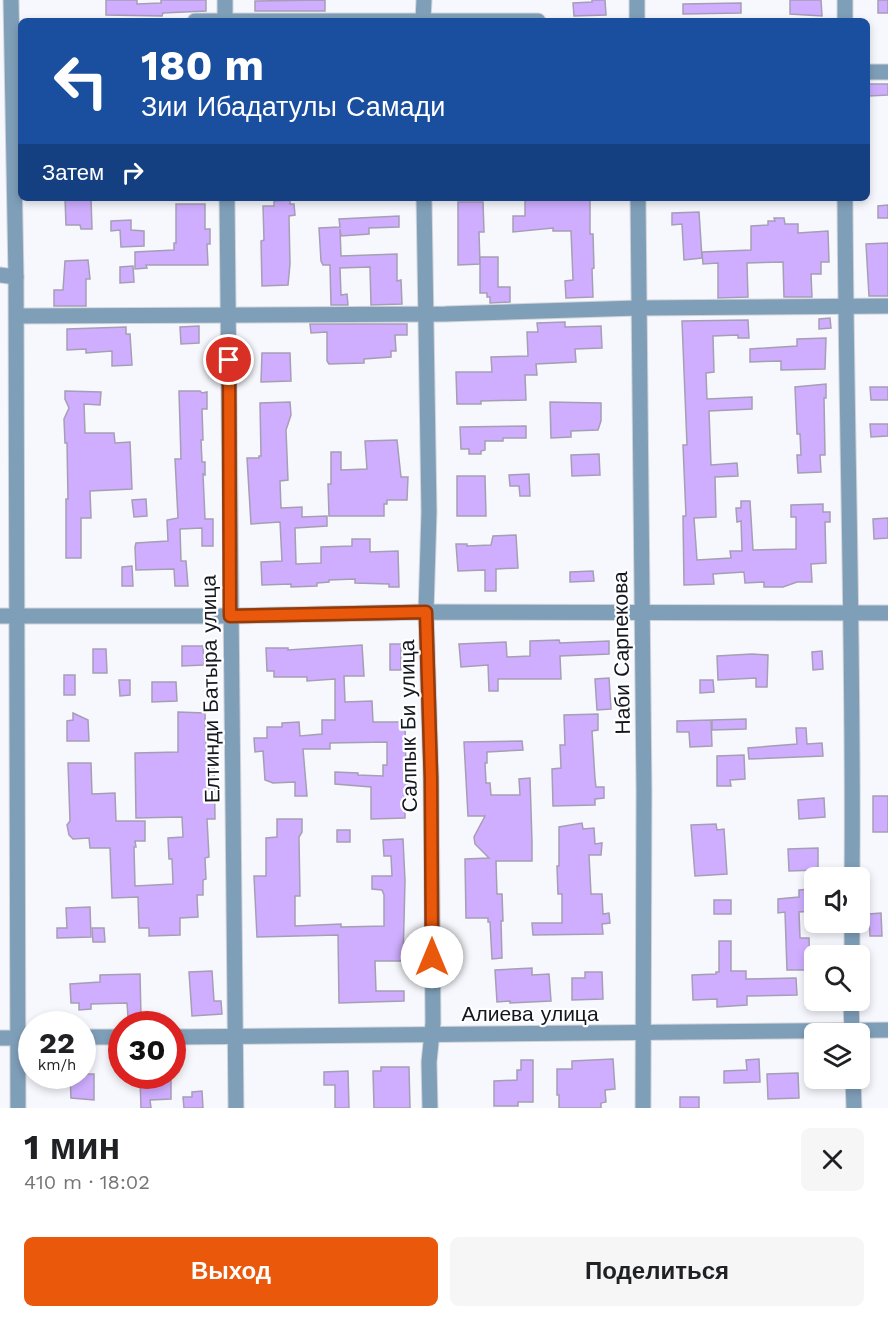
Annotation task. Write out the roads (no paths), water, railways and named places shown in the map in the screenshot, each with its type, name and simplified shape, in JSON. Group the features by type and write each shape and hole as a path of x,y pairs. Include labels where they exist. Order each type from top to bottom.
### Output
{"street":[{"path":"11,0 16,22 17,617 24,1011"},
{"path":"225,0 225,18"},
{"path":"423,18 424,0"},
{"path":"637,0 637,18"},
{"path":"845,0 845,18"},
{"path":"870,72 888,72"},
{"name":"Елтинди Батыра улица","path":"227,201 236,1108"},
{"name":"Салпык Би улица","path":"424,201 424,314 429,512 426,612 431,778 433,1023 429,1062 430,1108"},
{"name":"Наби Сарпекова","path":"638,201 640,612 644,791 643,1108"},
{"path":"845,201 845,307 852,613 852,867"},
{"path":"0,275 16,277"},
{"path":"16,316 424,314 638,308 888,306"},
{"path":"0,616 230,616 426,612 888,613"},
{"name":"Алиева улица","path":"870,1031 888,1030"},
{"name":"Алиева улица","path":"186,1037 804,1032"},
{"path":"0,1038 18,1038"},
{"path":"18,1108 20,1089"},
{"path":"853,1089 854,1108"}]}
